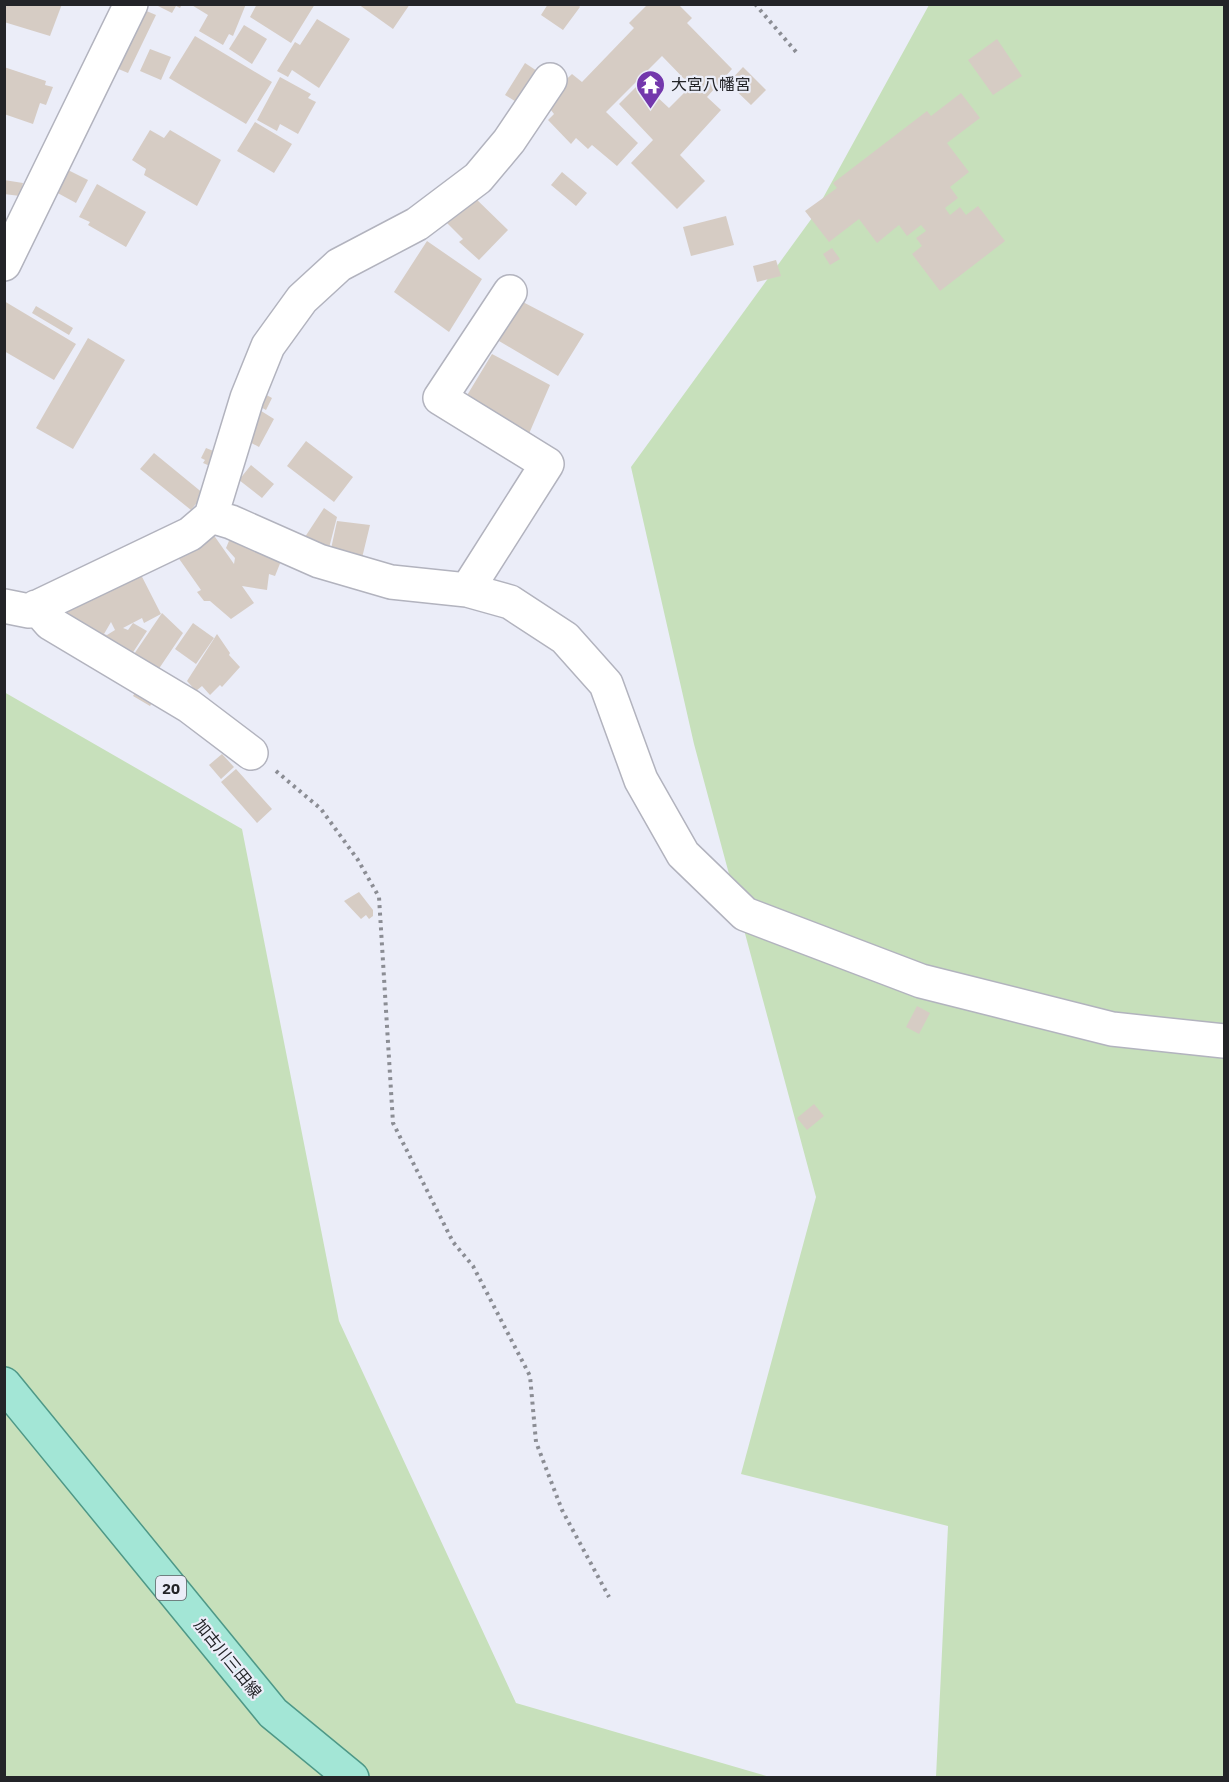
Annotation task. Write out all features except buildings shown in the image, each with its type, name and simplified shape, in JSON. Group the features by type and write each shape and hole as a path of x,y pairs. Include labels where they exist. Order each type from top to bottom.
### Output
{"main road":[{"name":"加古川三田線","path":"4,1384 273,1713 352,1778"}],"street":[{"path":"4,264 131,4"},
{"path":"20,607 189,534 211,516 247,398 268,346 302,299 339,265 417,224 478,178 509,141 550,80"},
{"path":"467,590 547,464 440,398 510,292"},
{"path":"211,516 318,561 391,582 467,590 510,602 565,638 606,684 641,780 683,854 745,914 921,981 1112,1029 1224,1041"},
{"path":"20,607 189,706 251,753"}],"path":[{"path":"755,4 797,53"},
{"path":"251,753 321,809 358,860 379,897 393,1123 453,1242 474,1266 530,1376 536,1442 562,1509 609,1597"}],"green space":[{"path":"929,5 1224,5 1224,1777 936,1777 948,1526 741,1474 816,1197 694,744 631,467 812,218"},
{"path":"4,692 242,829 339,1321 516,1703 770,1777 5,1777"}],"place":[{"name":"大宮八幡宮","path":"650,110"}]}
